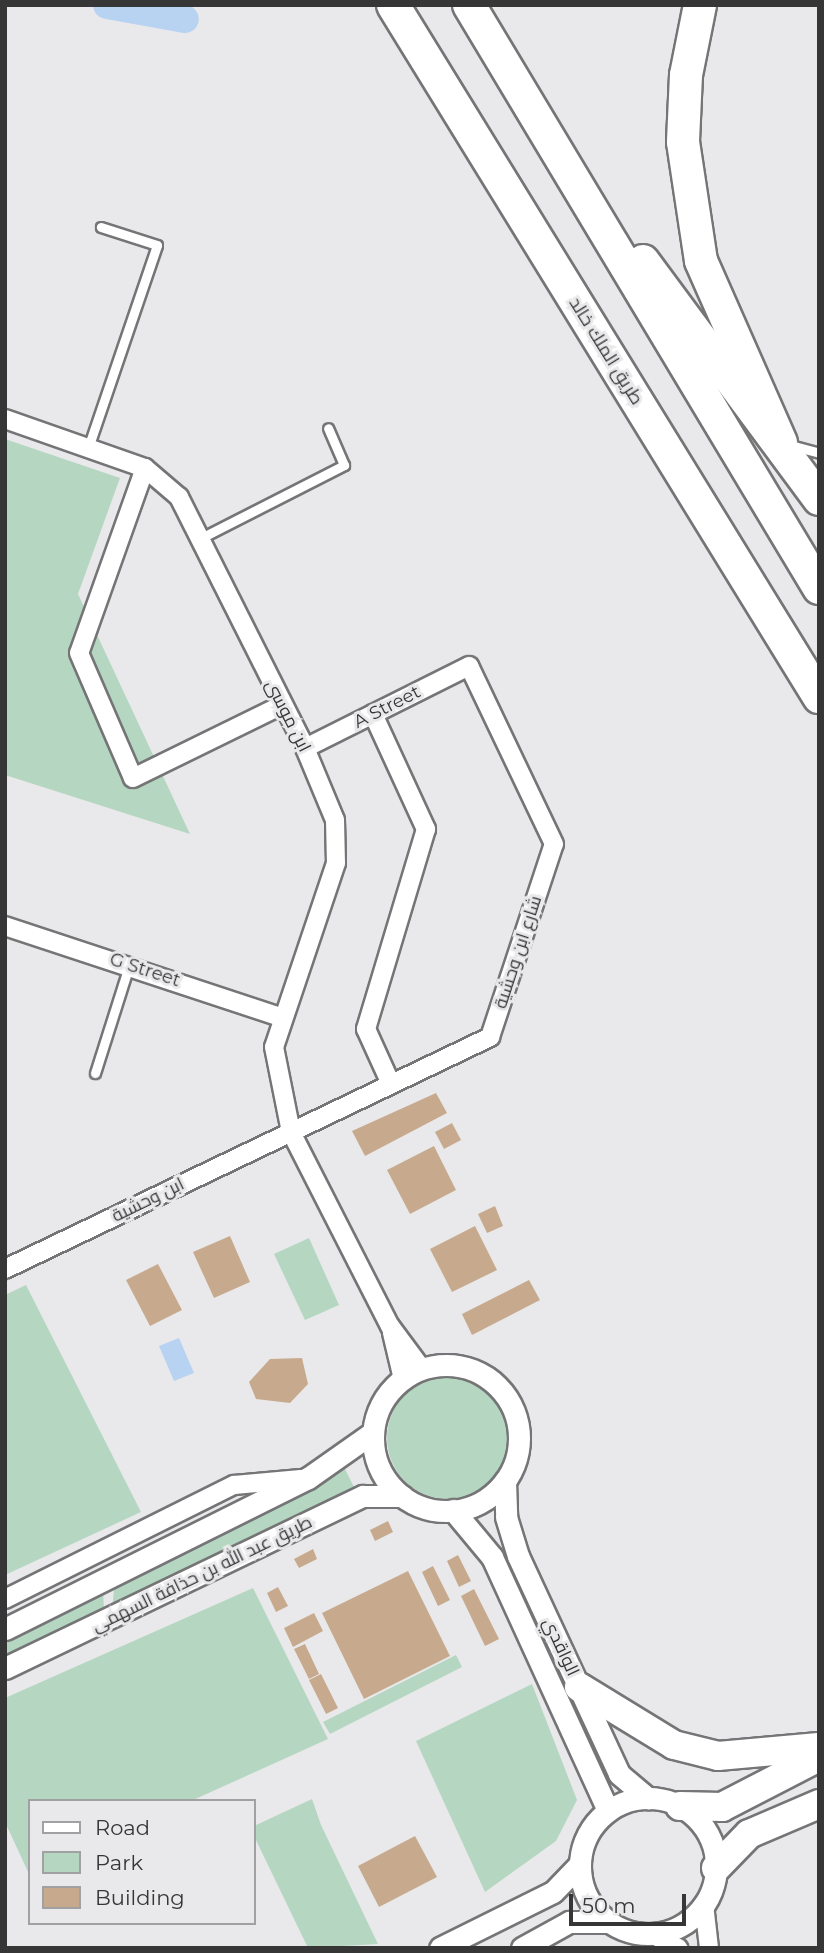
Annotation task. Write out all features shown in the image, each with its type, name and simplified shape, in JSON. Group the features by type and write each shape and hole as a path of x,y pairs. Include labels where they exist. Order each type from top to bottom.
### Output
{"highway":[{"name":"طريق الملك خالد","path":"393,5 819,697"},
{"path":"469,5 819,587"},
{"path":"701,5 686,75 683,142 701,261 781,442"},
{"path":"548,135 781,442 819,499"}],"main road":[{"path":"579,1687 674,1745 718,1756 819,1747"},
{"path":"680,1806 722,1807 819,1757"},
{"path":"716,1868 749,1835 819,1804"}],"street":[{"name":"ابن موسى","path":"5,419 89,445 145,468 179,497 305,748 335,820 336,863 274,1046 291,1132"},
{"path":"145,468 79,653 133,778 282,705"},
{"name":"A Street","path":"305,748 469,666"},
{"name":"شارع ابن وحشية","path":"291,1132 490,1037 554,844 469,666"},
{"path":"373,714 426,829 366,1029 391,1084"},
{"name":"G Street","path":"5,926 130,964 283,1018"},
{"path":"291,1132 412,1374"},
{"name":"ابن وحشية","path":"5,1269 291,1132"},
{"path":"5,1629 308,1478 372,1433 387,1394 412,1374 468,1368 505,1394 519,1438 505,1481 482,1501 453,1510 426,1508 402,1496 380,1468 372,1433"},
{"path":"5,1599 234,1485 308,1478"},
{"name":"الواقدي","path":"505,1481 506,1517 518,1556 619,1774 648,1798"},
{"name":"طريق عبد الله بن حذافة السهمي","path":"5,1668 363,1496 402,1496"},
{"name":"الواقدي","path":"453,1510 492,1558 608,1810"},
{"path":"440,1948 553,1892 579,1865 588,1835 608,1810 648,1798 680,1806 707,1832 716,1868 704,1904 690,1919 652,1934"},
{"path":"579,1865 592,1906 608,1922"},
{"path":"704,1904 709,1948"},
{"path":"522,1948 569,1922 608,1922 652,1934 678,1948"}],"lane":[{"path":"89,445 157,245 101,227"},
{"path":"199,539 344,465 328,428"},
{"path":"781,442 819,453"},
{"path":"95,1073 130,964"}],"green space":[{"path":"5,439 120,478 78,594 190,834 5,775"},
{"path":"309,1238 339,1305 305,1320 274,1254"},
{"path":"26,1285 141,1512 5,1575 5,1295"},
{"path":"448,1377 471,1382 491,1395 504,1415 509,1438 504,1461 491,1481 471,1494 448,1499 425,1494 405,1481 392,1461 387,1438 392,1415 405,1395 425,1382"},
{"path":"344,1467 356,1491 112,1610 115,1580"},
{"path":"103,1586 104,1613 5,1660 5,1634"},
{"path":"253,1588 328,1739 195,1799 28,1799 28,1872 5,1822 5,1698"},
{"path":"456,1655 462,1667 330,1734 323,1722"},
{"path":"532,1684 577,1800 556,1841 485,1892 416,1741"},
{"path":"312,1799 321,1825 378,1944 308,1948 256,1840 256,1825"}],"water":[{"path":"179,1338 194,1373 174,1381 159,1346"}],"building":[{"path":"436,1093 447,1113 365,1156 352,1131"},
{"path":"452,1123 461,1140 444,1149 435,1132"},
{"path":"434,1146 456,1190 410,1214 387,1170"},
{"path":"495,1206 503,1226 487,1233 478,1214"},
{"path":"475,1226 497,1270 452,1292 430,1249"},
{"path":"230,1236 250,1282 214,1298 193,1252"},
{"path":"158,1264 182,1310 150,1326 126,1280"},
{"path":"529,1280 540,1300 472,1335 462,1314"},
{"path":"302,1358 308,1384 290,1403 256,1399 249,1382 270,1359"},
{"path":"388,1521 393,1532 375,1541 370,1530"},
{"path":"313,1549 317,1559 299,1568 294,1559"},
{"path":"458,1555 471,1581 459,1587 447,1561"},
{"path":"433,1566 450,1600 438,1606 422,1572"},
{"path":"408,1571 450,1656 364,1699 322,1613"},
{"path":"278,1587 288,1606 276,1612 267,1593"},
{"path":"474,1589 499,1639 485,1646 461,1596"},
{"path":"314,1613 323,1631 293,1647 284,1628"},
{"path":"305,1644 319,1674 309,1679 294,1649"},
{"path":"321,1674 338,1708 326,1714 309,1680"},
{"path":"415,1836 437,1877 379,1907 358,1866"}],"waterway":[{"path":"107,5 185,19"}]}
